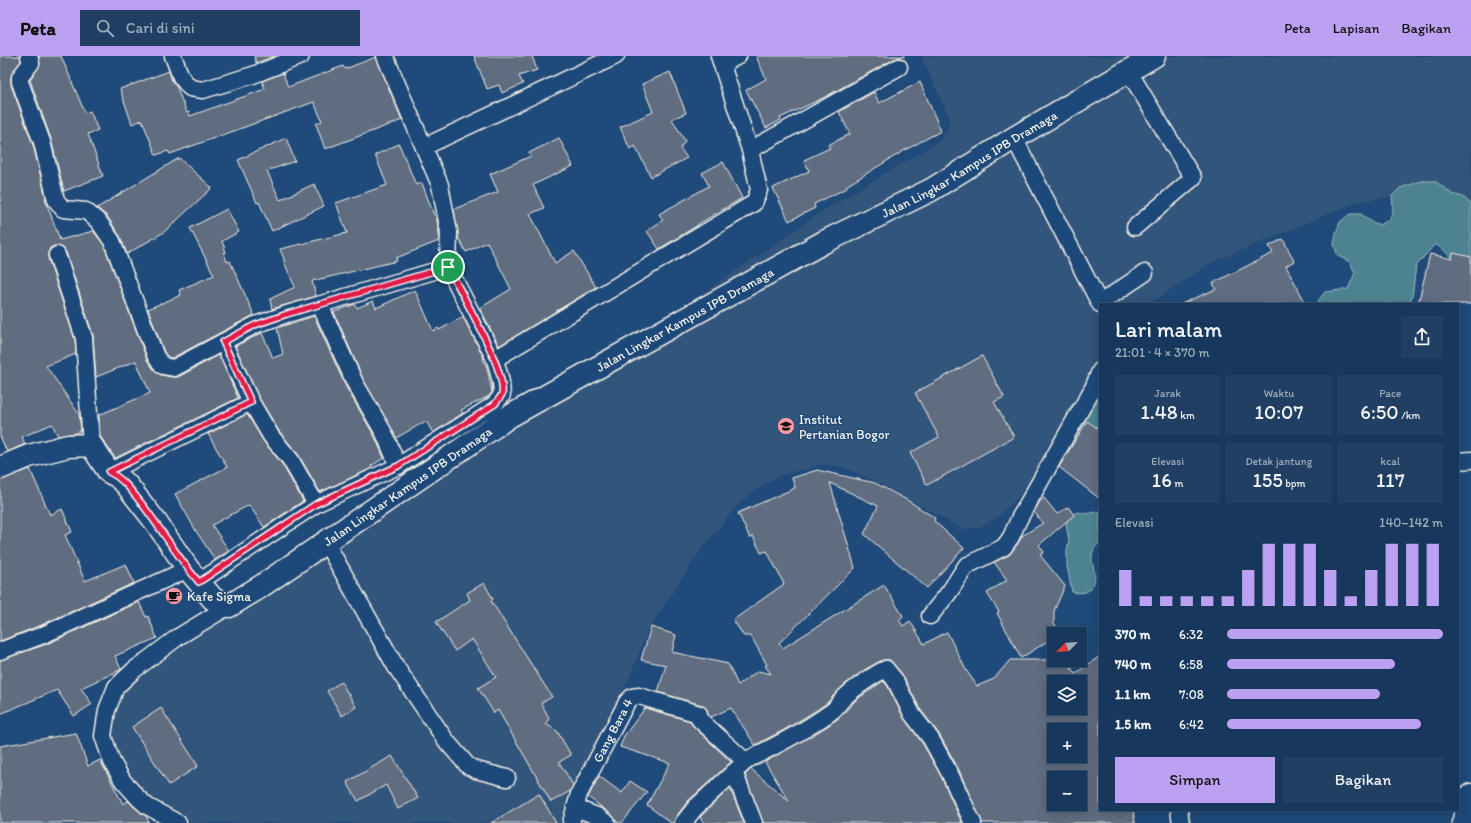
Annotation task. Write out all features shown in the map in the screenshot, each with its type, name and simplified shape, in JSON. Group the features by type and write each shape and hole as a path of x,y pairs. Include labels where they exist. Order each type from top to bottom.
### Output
{"main road":[{"name":"Jalan Lingkar Kampus IPB Dramaga","path":"229,606 260,587 325,541 348,527 510,416 824,242 931,190 1014,138 1154,56"},
{"path":"0,468 29,456 68,446 92,445 109,472 117,476 126,484 155,521 194,576 213,599 229,606"},
{"path":"1463,823 1471,795"}],"street":[{"path":"29,56 31,63 20,77 20,82 42,142 56,200 63,208 86,211 99,222 112,241 156,357 163,366 174,368 255,325 448,267"},
{"path":"173,56 181,77 190,88 203,90 253,75 293,57"},
{"path":"0,651 194,576 316,504 398,466 495,404 502,395 501,382 495,359 448,267 448,232 440,185 385,56"},
{"path":"424,147 616,56"},
{"path":"495,359 754,203 759,190 750,150 721,60 738,56"},
{"path":"750,150 899,68"},
{"path":"1129,72 1193,178 1135,227"},
{"path":"1014,138 1099,303"},
{"path":"58,255 84,338 92,445"},
{"path":"1101,303 1145,273"},
{"path":"320,305 355,383 384,433 398,466"},
{"path":"223,342 251,402 270,436 290,459 316,504"},
{"path":"930,616 950,591 966,566 1004,547 1093,388 1099,373"},
{"path":"109,472 251,402"},
{"path":"1459,461 1471,460"},
{"path":"325,541 396,667 447,742 468,766 476,770 507,778"},
{"path":"178,823 148,806 123,781 112,762 103,736 107,710 116,687 134,670 178,637 229,606"},
{"path":"683,823 695,808 739,766 820,721 835,710 841,700 847,695 870,678 886,669 895,680 912,714 931,739 949,772 973,823"},
{"name":"Gang Bara 4","path":"573,815 579,794 627,702 632,697 639,696 699,714 699,719 739,766 754,823"},
{"path":"1179,811 1181,823"},
{"path":"573,815 597,816 607,823"}],"shaded area":[{"name":"Institut Pertanian Bogor","path":"921,56 1471,56 1471,208 1410,195 1359,201 1211,263 1151,303 1099,303 1099,365 1050,449 1018,498 997,517 978,528 962,529 883,485 840,466 821,465 777,476 740,502 701,550 649,628 601,749 568,823 188,823 134,797 104,741 117,690 145,667 542,404 827,208 940,141 947,130 950,120"}],"green space":[{"path":"1422,181 1435,181 1452,194 1463,197 1471,204 1471,283 1457,269 1452,259 1444,250 1435,244 1416,266 1412,297 1409,303 1318,303 1325,292 1348,289 1355,273 1350,262 1338,256 1334,245 1340,222 1350,214 1361,214 1370,221 1380,225 1390,219 1393,208 1392,196 1400,188"},
{"path":"1099,373 1099,426 1072,433 1065,429 1065,421 1067,412 1072,405 1079,400"},
{"path":"1099,511 1099,544 1095,547 1092,555 1095,577 1093,585 1086,592 1079,593 1072,592 1067,566 1067,549 1069,541 1066,524 1070,516 1078,512 1086,514"}],"building":[{"path":"0,56 20,56 21,61 13,71 11,85 33,145 45,199 60,240 93,231 104,245 147,360 156,372 161,375 178,377 219,355 238,398 115,458 100,436 99,415 150,393 136,361 96,377 93,335 66,252 59,246 50,248 48,258 75,340 76,354 46,366 79,414 81,431 58,436 52,424 22,437 25,444 7,452 0,436"},
{"path":"39,56 61,56 85,113 90,111 98,130 88,134 103,176 64,191 51,139 30,80 40,65"},
{"path":"254,56 275,56 256,63"},
{"path":"474,56 532,56 537,70 519,76 523,84 502,93 499,85 487,89"},
{"path":"756,56 905,56 894,59 823,98 780,118 781,120 766,128 746,90 766,79"},
{"path":"376,57 402,120 325,149 316,124 322,121 314,102 170,154 168,151 156,155 142,120 132,124 120,89 169,71 172,81 176,86 187,113 189,112 190,116 265,89 262,81 283,73 288,87 343,66 345,69"},
{"path":"670,72 686,113 672,119 685,141 680,148 687,158 651,177 635,146 630,149 620,127 653,112 642,84"},
{"path":"920,82 941,131 905,150 846,186 847,188 814,204 815,208 789,221 773,188 809,171 804,160 830,148 828,145 850,134 839,112 874,92 879,103"},
{"path":"286,138 295,161 267,171 280,200 314,184 324,206 272,231 259,202 257,203 238,160"},
{"path":"559,138 573,166 533,185 544,208 530,214 555,263 574,251 596,287 499,346 480,308 511,289 487,242 466,252 458,237 454,209 498,192 490,174 531,156 529,153"},
{"path":"399,144 416,185 422,183 434,215 436,215 439,241 396,258 397,261 312,281 316,296 272,309 270,299 295,287 280,249 347,233 336,203 387,185 375,155"},
{"path":"179,158 212,188 164,232 127,254 120,236 107,216 97,208"},
{"path":"723,162 742,198 659,249 647,231 663,220 659,214 709,186 702,173"},
{"path":"227,209 239,232 222,241 226,252 224,253 227,262 230,261 254,315 172,358 168,357 164,352 148,309 181,295 179,290 214,275 190,228"},
{"path":"1283,239 1294,261 1286,266 1305,303 1183,303 1216,289 1213,283 1273,253 1269,246"},
{"path":"1453,253 1471,257 1471,304 1418,303 1430,254 1452,259"},
{"path":"415,290 433,331 438,328 439,330 463,317 484,358 483,359 487,368 492,392 489,396 461,410 463,413 433,433 426,421 396,438 363,379 334,312 355,304 357,308 373,301 376,308"},
{"path":"314,316 346,387 375,437 384,458 371,466 372,468 320,492 298,454 279,431 259,398 235,346 262,333 273,358 283,354 277,328"},
{"path":"982,356 1004,397 994,402 1014,437 927,485 910,453 939,437 915,393"},
{"path":"247,414 264,442 282,464 303,501 264,527 249,505 212,525 229,551 215,560 196,531 175,494 227,467 208,434"},
{"path":"1087,421 1099,429 1099,498 1059,467"},
{"path":"30,469 50,515 62,509 72,532 65,535 85,581 126,564 134,583 39,626 0,641 0,480"},
{"path":"817,470 875,483 907,500 935,518 934,521 964,548 927,588 864,534 878,506 830,483 855,568 779,643 783,648 884,585 903,616 899,620 903,626 910,621 924,644 947,632 966,670 977,686 994,679 1010,660 1047,660 1047,667 1070,667 1075,674 1087,667 1087,665 1099,657 1099,811 1133,811 1135,823 982,823 958,768 939,734 920,709 902,674 890,660 882,660 864,670 843,686 827,703 784,730 755,745 731,708 711,717 708,715 706,708 702,705 658,692 666,665 641,660 651,627 676,635 672,652 728,664 738,685 758,671 771,674 765,666 767,665 751,636 744,636 733,620 784,584 767,551 761,553 753,536 750,538 738,513 795,488 792,478"},
{"path":"1044,498 1057,514 1068,507 1074,515 1039,545 1044,552 1040,555 1065,586 1054,611 1054,623 1056,627 1047,627 1047,641 1021,658 997,613 999,612 987,593 1007,580 994,562 1009,555 1022,536 1043,523 1034,512 1040,501"},
{"path":"484,583 493,599 491,601 552,697 541,703 549,718 546,724 557,731 571,755 559,762 573,785 570,791 551,802 498,710 494,713 478,688 496,677 472,639 455,651 436,622 470,600 467,593"},
{"path":"139,602 146,617 148,616 157,638 115,656 121,669 120,670 81,688 92,704 74,716 57,690 0,714 0,660 47,644"},
{"path":"883,681 887,685 904,718 923,744 941,776 962,823 763,823 745,775 751,769 789,801 765,762 826,727 840,717 856,700"},
{"path":"341,682 356,707 342,716 327,691"},
{"path":"161,708 198,766 169,785 132,727"},
{"path":"645,708 690,721 693,726 731,762 688,801 676,817 674,823 671,823 647,805 670,763 620,747 624,736"},
{"path":"76,733 88,766 100,760 123,804 128,801 146,816 149,823 0,823 0,746"},
{"path":"392,756 418,798 398,809 386,785 358,801 347,782"},
{"path":"599,776 622,793 630,781 647,792 622,823 618,823 612,815 588,797"},
{"path":"730,788 744,823 703,823 700,817"},
{"path":"539,794 556,823 491,823"}],"place":[{"name":"Institut Pertanian Bogor","path":"786,426"},
{"name":"Kafe Sigma","path":"174,596"}],"route":[{"path":"448,267 495,359 501,382 502,395 495,404 398,466 316,504 199,582 126,484 117,476 109,472 251,402 223,342 255,325 287,314 448,267"}]}
